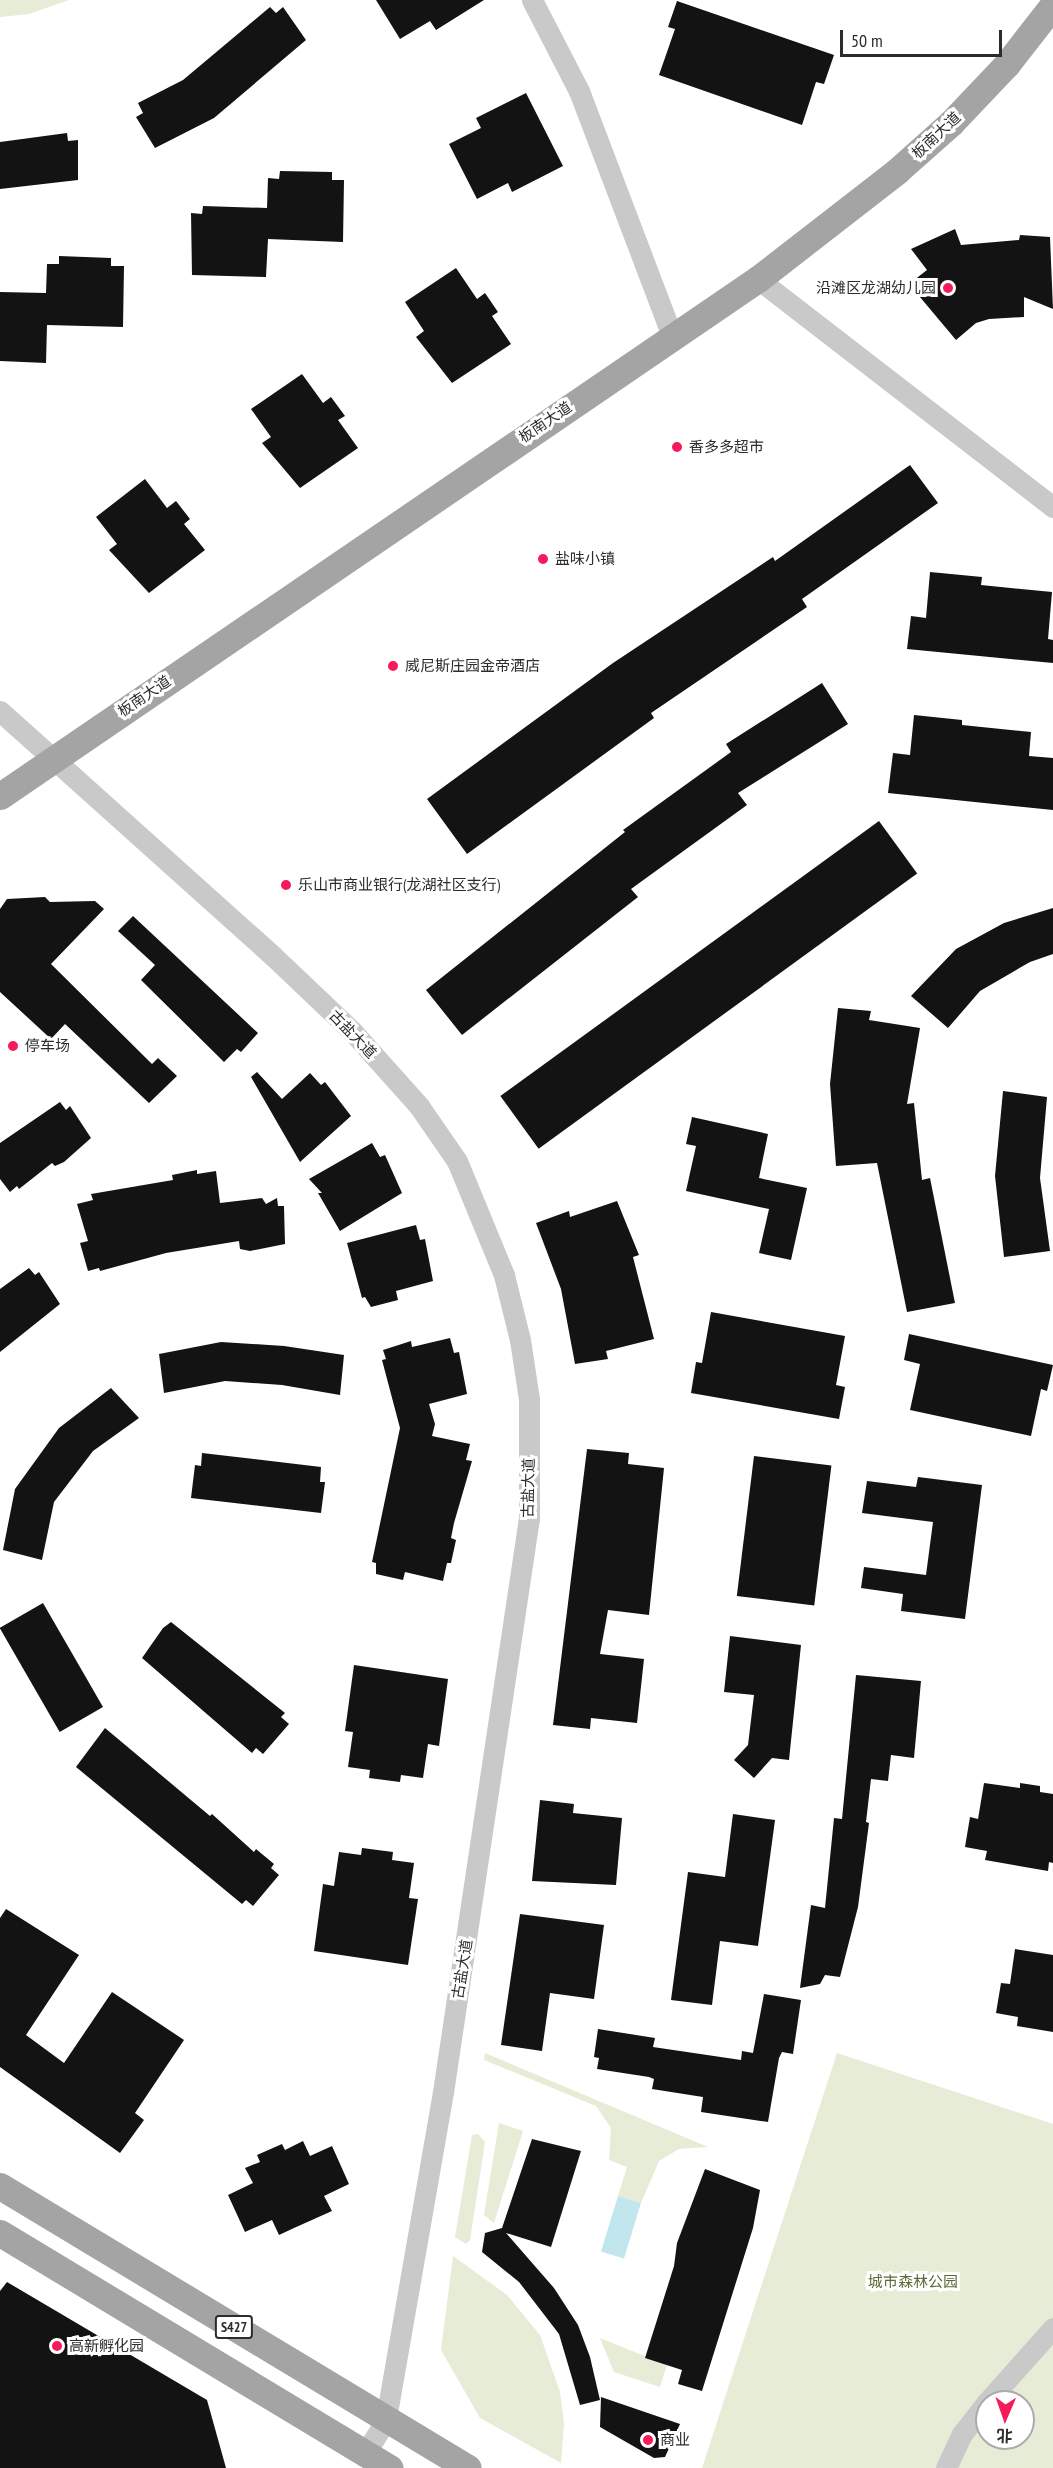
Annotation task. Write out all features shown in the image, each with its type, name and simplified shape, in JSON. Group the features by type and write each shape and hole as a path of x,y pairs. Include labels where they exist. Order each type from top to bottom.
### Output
{"main road":[{"name":"板南大道","path":"0,796 758,279 897,171 951,123 1007,64 1053,5"},
{"name":"S427","path":"0,2186 468,2468"},
{"name":"S427","path":"0,2233 361,2461 390,2468"}],"street":[{"path":"532,0 579,91 672,336"},
{"path":"758,279 1053,507"},
{"name":"古盐大道","path":"0,711 273,956 352,1031 419,1106 462,1172 504,1275 520,1340 529,1400 529,1518 443,2092 386,2420 361,2461"},
{"path":"998,2390 1053,2328"},
{"path":"946,2468 962,2434 975,2417"}],"green space":[{"path":"0,0 69,0 29,14 0,17"},
{"path":"485,2053 708,2147 679,2149 659,2161 641,2203 618,2196 627,2167 609,2160 611,2128 596,2106 484,2060"},
{"name":"城市森林公园","path":"837,2053 1053,2124 1053,2468 702,2468"},
{"path":"499,2123 523,2131 494,2223 484,2215"},
{"path":"478,2134 485,2142 470,2240 466,2244 455,2237 472,2135"},
{"path":"453,2256 507,2295 540,2335 560,2392 564,2424 561,2463 480,2418 441,2350"},
{"path":"600,2338 667,2365 660,2387 614,2372"}],"water":[{"path":"618,2196 641,2203 624,2258 601,2251"}],"building":[{"path":"376,0 484,0 436,30 430,21 400,39"},
{"path":"677,1 834,55 824,84 816,82 802,125 659,75 675,29 668,27"},
{"path":"270,7 276,13 283,7 306,40 214,118 155,148 136,117 143,113 138,103 183,80"},
{"path":"526,93 563,166 512,192 508,183 477,199 449,144 481,128 476,118"},
{"path":"67,133 68,141 78,140 78,180 0,189 0,142"},
{"path":"280,171 332,172 332,180 344,180 343,242 268,239 266,277 192,275 191,213 202,214 203,206 267,208 268,178 279,179"},
{"path":"955,229 961,245 1019,240 1020,235 1050,237 1053,309 1024,297 1024,317 989,319 976,323 956,340 909,284 927,270 911,249"},
{"path":"59,256 111,258 111,266 124,266 123,327 47,325 46,363 0,361 0,292 46,293 47,264 59,264"},
{"path":"456,268 477,299 485,293 498,312 492,316 511,344 452,383 416,337 424,331 405,302"},
{"path":"302,374 323,403 331,397 345,416 338,420 358,448 300,488 262,443 271,437 251,409"},
{"path":"910,465 938,503 802,599 807,607 651,713 654,718 467,854 427,799 613,663 773,557 775,561"},
{"path":"145,479 167,508 176,501 190,519 184,524 205,550 149,593 109,550 117,544 96,517"},
{"path":"930,572 982,577 981,585 1052,592 1048,639 1053,640 1053,663 907,649 911,616 926,618"},
{"path":"822,683 848,724 738,793 747,805 631,889 638,897 462,1035 426,990 625,832 623,830 731,752 726,744"},
{"path":"914,715 962,720 962,725 1031,732 1029,756 1053,758 1053,810 888,793 893,753 910,755"},
{"path":"879,821 917,874 539,1149 500,1096"},
{"path":"45,897 50,902 95,901 104,909 51,964 152,1064 158,1058 177,1076 149,1103 65,1024 51,1039 0,992 0,909 7,899"},
{"path":"1053,908 1053,954 1030,962 980,991 948,1028 911,996 956,949 1004,923"},
{"path":"133,916 258,1033 241,1052 237,1049 224,1062 141,980 155,965 118,931"},
{"path":"838,1008 871,1011 869,1020 920,1028 907,1104 914,1103 922,1180 930,1178 955,1303 907,1312 877,1163 836,1166 830,1084"},
{"path":"257,1072 282,1099 310,1073 321,1085 325,1082 351,1116 300,1162 251,1077"},
{"path":"1003,1091 1047,1097 1040,1178 1050,1251 1004,1257 995,1176"},
{"path":"60,1102 66,1110 70,1106 91,1138 64,1162 55,1166 52,1163 19,1189 17,1186 10,1192 0,1179 0,1143"},
{"path":"692,1117 768,1134 759,1178 807,1188 791,1260 759,1253 769,1209 686,1191 696,1146 686,1144"},
{"path":"372,1143 380,1157 385,1155 402,1193 340,1231 318,1193 322,1193 309,1179"},
{"path":"197,1170 197,1174 216,1171 220,1203 262,1198 266,1204 277,1198 278,1206 284,1206 285,1244 250,1251 240,1249 239,1241 166,1253 100,1271 99,1268 88,1271 80,1243 88,1241 77,1204 93,1200 91,1194 173,1180 172,1175"},
{"path":"617,1201 639,1255 633,1257 654,1339 606,1351 608,1359 575,1364 561,1289 536,1223 569,1211 570,1217"},
{"path":"416,1225 420,1240 425,1239 433,1281 396,1291 398,1300 371,1307 365,1297 362,1298 347,1243"},
{"path":"29,1268 35,1275 39,1272 60,1304 0,1352 0,1289"},
{"path":"711,1312 845,1336 836,1385 845,1387 839,1419 691,1393 696,1362 702,1363"},
{"path":"909,1334 1053,1365 1047,1391 1041,1389 1031,1436 910,1410 920,1364 904,1360"},
{"path":"450,1338 454,1353 459,1352 467,1394 429,1404 435,1424 432,1436 470,1444 466,1460 472,1461 454,1523 451,1538 456,1540 451,1563 447,1563 443,1581 405,1572 403,1580 376,1574 376,1563 372,1562 400,1428 382,1360 386,1359 383,1350 411,1341 412,1347"},
{"path":"221,1342 284,1346 344,1355 340,1395 282,1385 225,1381 164,1393 159,1354"},
{"path":"111,1388 139,1418 93,1451 54,1502 42,1560 3,1550 15,1489 59,1428"},
{"path":"587,1449 629,1453 628,1464 664,1468 649,1615 608,1610 600,1654 644,1659 637,1723 591,1718 590,1729 553,1725"},
{"path":"202,1453 321,1467 320,1482 325,1482 321,1513 191,1498 195,1465 201,1466"},
{"path":"754,1456 831,1466 814,1605 737,1596"},
{"path":"918,1477 982,1485 965,1619 901,1611 903,1594 861,1588 864,1567 926,1575 933,1522 862,1513 867,1481 916,1487"},
{"path":"43,1603 103,1707 60,1732 0,1629"},
{"path":"171,1622 285,1713 281,1717 289,1724 263,1754 256,1748 252,1753 142,1658 163,1628"},
{"path":"730,1636 801,1645 789,1760 772,1758 754,1778 734,1760 748,1745 754,1695 724,1692"},
{"path":"354,1665 448,1679 439,1746 428,1744 423,1778 401,1775 400,1782 369,1778 370,1770 348,1767 353,1732 345,1731"},
{"path":"856,1675 921,1681 914,1758 891,1755 888,1781 871,1779 866,1822 869,1823 858,1907 840,1977 825,1975 820,1984 800,1988 811,1905 825,1908 834,1818 842,1819"},
{"path":"105,1728 210,1816 212,1814 254,1852 256,1849 274,1864 271,1868 279,1875 253,1906 246,1900 242,1904 76,1767"},
{"path":"984,1783 1020,1788 1020,1783 1040,1786 1040,1792 1053,1794 1053,1863 1049,1862 1048,1871 985,1860 987,1851 965,1847 970,1817 978,1819"},
{"path":"540,1800 574,1804 573,1813 622,1818 616,1885 532,1881"},
{"path":"733,1814 775,1820 758,1946 720,1941 712,2005 671,2000 688,1872 725,1877"},
{"path":"362,1848 393,1852 392,1860 414,1863 409,1898 418,1899 408,1965 314,1951 323,1884 334,1886 339,1852 361,1855"},
{"path":"6,1909 79,1955 26,2035 64,2063 112,1992 184,2040 135,2113 144,2120 120,2153 0,2067 0,1918"},
{"path":"520,1914 604,1925 594,1999 550,1993 542,2051 501,2045"},
{"path":"1015,1949 1053,1955 1053,2032 1017,2026 1018,2017 996,2013 1001,1983 1010,1984"},
{"path":"764,1994 801,2000 793,2054 782,2052 779,2058 768,2122 701,2112 703,2097 652,2089 654,2079 649,2077 597,2069 599,2058 594,2057 598,2029 655,2038 653,2047 741,2060 742,2051 753,2053"},
{"path":"532,2139 581,2151 551,2247 506,2233 554,2288 578,2325 590,2357 600,2400 580,2405 559,2334 519,2282 482,2252 485,2233 502,2228"},
{"path":"303,2141 310,2156 332,2146 349,2184 324,2196 332,2211 279,2235 272,2220 245,2232 228,2195 253,2183 245,2168 260,2162 257,2155 282,2144 285,2150"},
{"path":"705,2169 760,2190 753,2228 702,2391 678,2384 682,2370 645,2358 674,2266 677,2243"},
{"name":"高新孵化园","path":"7,2282 207,2400 226,2468 0,2468 0,2291"},
{"name":"商业","path":"601,2397 680,2424 665,2457 654,2458 600,2427"}],"place":[{"name":"沿滩区龙湖幼儿园","path":"948,288"},
{"name":"香多多超市","path":"677,447"},
{"name":"盐味小镇","path":"543,559"},
{"name":"威尼斯庄园金帝酒店","path":"393,666"},
{"name":"乐山市商业银行(龙湖社区支行)","path":"286,885"},
{"name":"停车场","path":"13,1046"},
{"name":"高新孵化园","path":"57,2346"},
{"name":"商业","path":"648,2440"}]}
